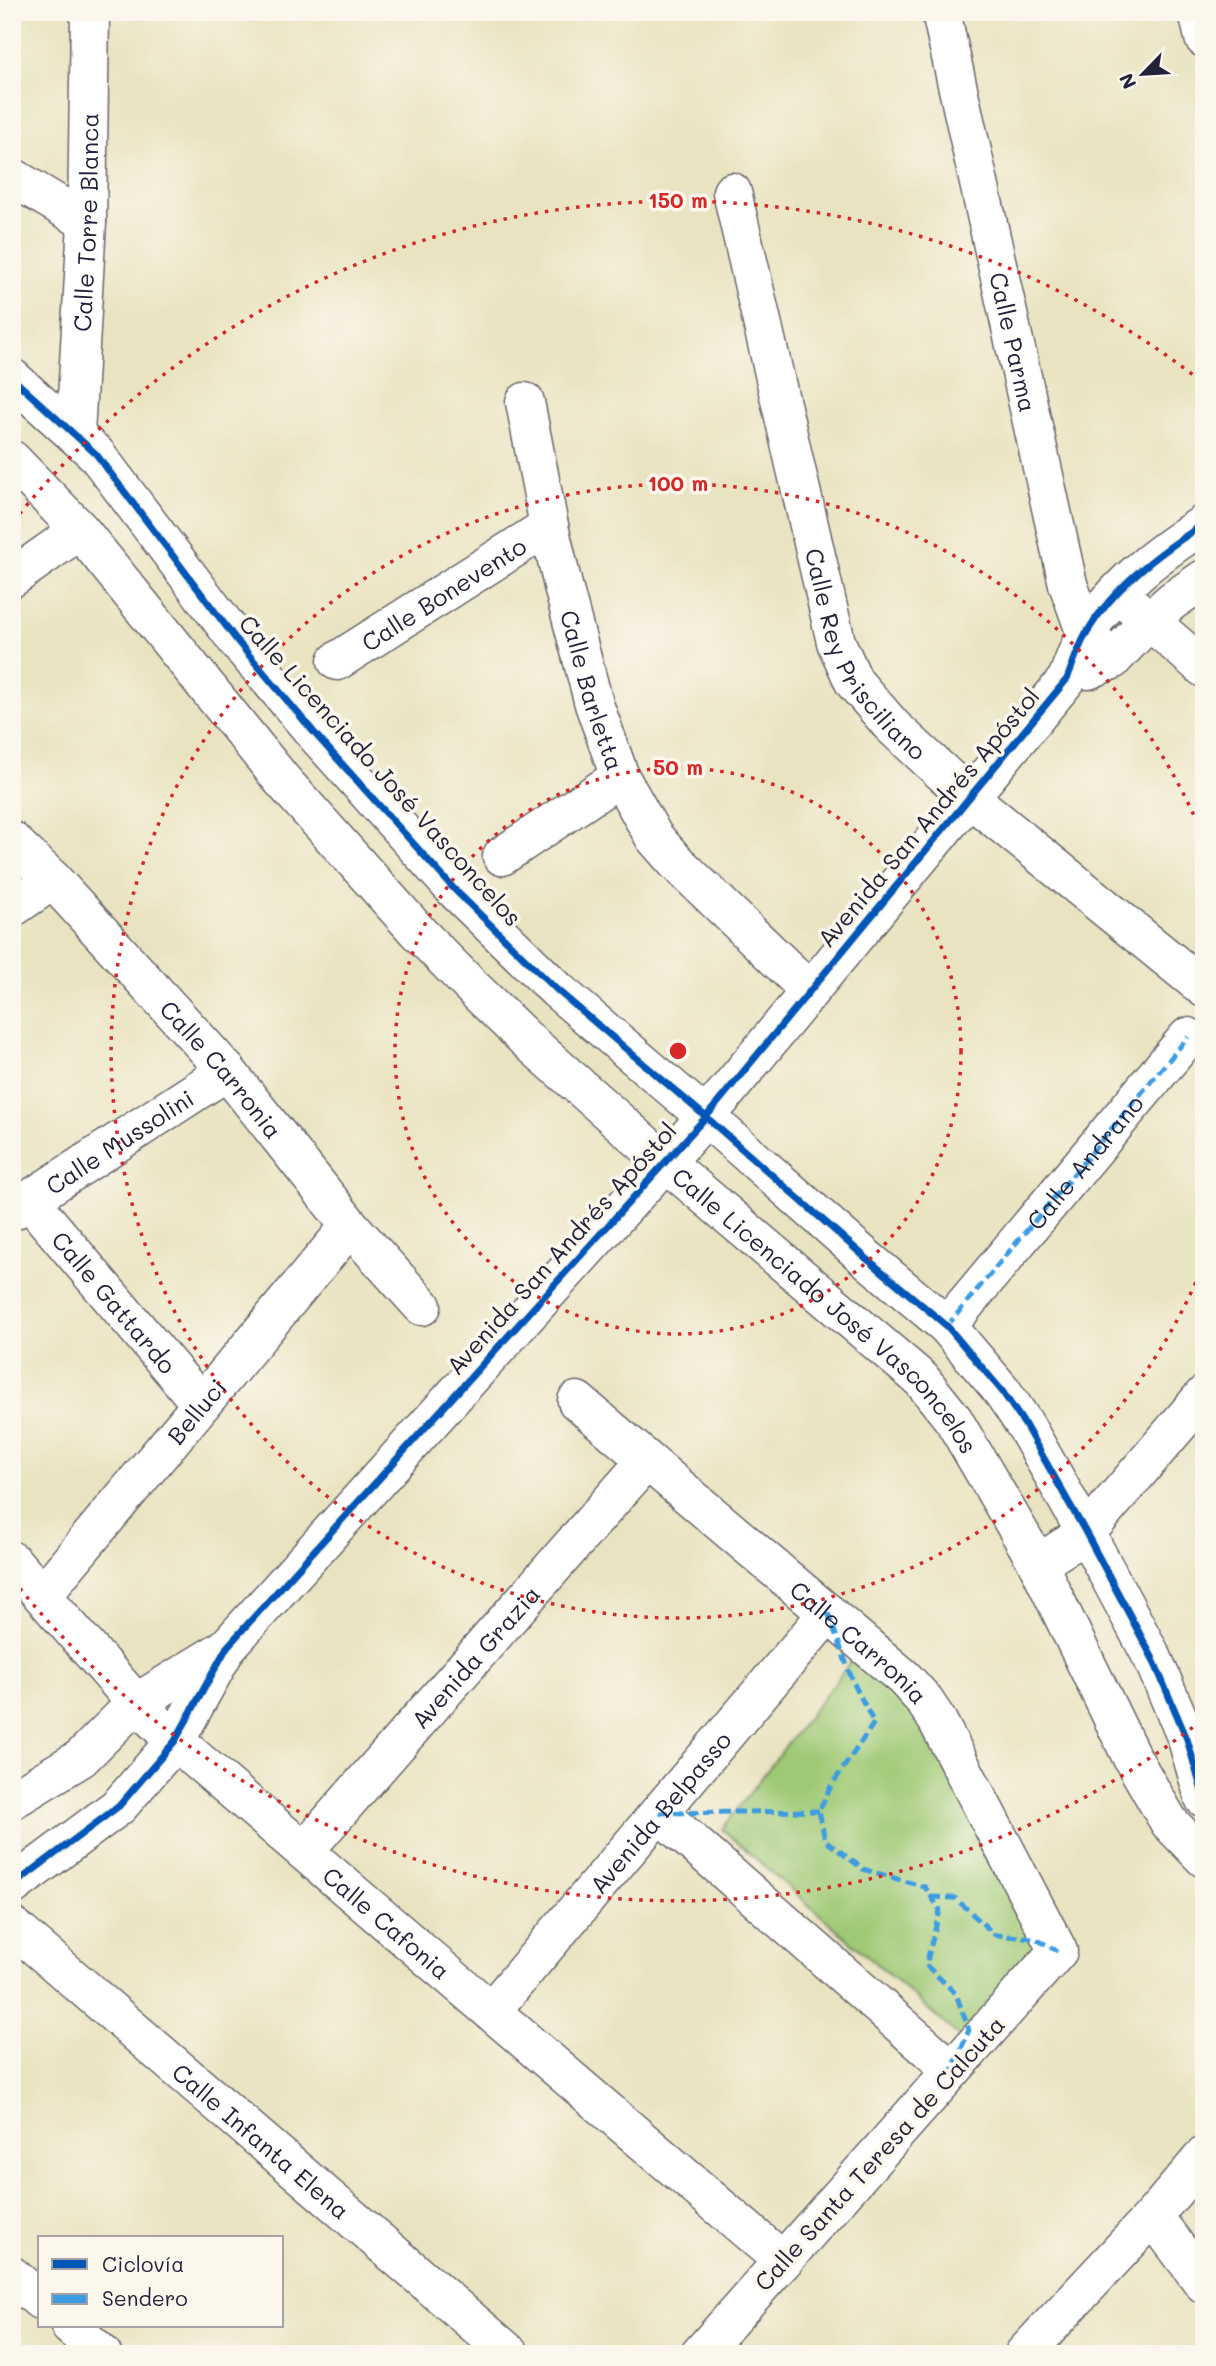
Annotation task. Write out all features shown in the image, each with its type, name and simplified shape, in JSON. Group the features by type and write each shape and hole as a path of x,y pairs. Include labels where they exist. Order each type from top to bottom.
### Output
{"street":[{"name":"Calle Torre Blanca","path":"75,434 87,222 90,12"},
{"name":"Calle Parma","path":"941,12 1062,560 1099,647"},
{"path":"1198,12 1204,38"},
{"path":"12,177 87,222"},
{"name":"Calle Rey Prisciliano","path":"732,192 836,642 854,682 892,726 970,798 1204,988"},
{"name":"Calle Licenciado José Vasconcelos","path":"12,378 96,453 238,642 317,736 455,890 557,990 947,1326 1002,1391 1025,1424 1153,1659 1187,1739 1204,1796"},
{"name":"Calle Barletta","path":"525,402 549,526 594,704 620,777 654,837 675,861 809,990"},
{"name":"Calle Licenciado José Vasconcelos","path":"12,460 80,530 282,780 418,932 528,1041 921,1379 953,1419 1038,1564 1130,1756 1169,1822 1204,1858"},
{"name":"Avenida San Andrés Apóstol","path":"1099,647 1118,593 1148,564 1204,524"},
{"name":"Calle Bonevento","path":"337,661 549,526"},
{"path":"12,578 80,530"},
{"path":"125,585 166,547"},
{"name":"Avenida San Andrés Apóstol","path":"12,1886 119,1806 175,1741 227,1647 706,1117 1067,679 1099,647 1147,622 1204,579"},
{"path":"1118,593 1147,622 1204,668"},
{"path":"502,856 620,777"},
{"name":"Calle Carronia","path":"12,841 53,880 227,1071 350,1226 422,1306"},
{"path":"12,908 53,880"},
{"name":"Calle Andrano","path":"947,1326 1188,1037"},
{"name":"Calle Mussolini","path":"20,1205 227,1071"},
{"name":"Calle Gattardo","path":"20,1205 201,1404"},
{"name":"Belluci","path":"41,1595 350,1226"},
{"path":"1038,1564 1086,1533 1204,1395"},
{"name":"Calle Carronia","path":"577,1401 904,1678 923,1699 937,1720 1058,1951"},
{"name":"Avenida Grazia","path":"304,1851 646,1461"},
{"name":"Calle Cafonia","path":"12,1561 136,1703 175,1741 783,2261"},
{"name":"Avenida Belpasso","path":"491,2011 828,1613"},
{"name":"Avenida San Andrés Apóstol","path":"12,1800 81,1758 136,1703 227,1647"},
{"path":"1169,1822 1204,1796"},
{"path":"659,1814 952,2070"},
{"name":"Calle Infanta Elena","path":"12,1926 510,2354"},
{"name":"Calle Santa Teresa de Calcuta","path":"700,2354 1058,1951"},
{"path":"1024,2354 1153,2216 1204,2156"},
{"path":"1153,2216 1204,2284"},
{"path":"71,2328 102,2354"}],"green space":[{"path":"856,1655 915,1708 1054,1950 968,2044 722,1829"}],"marked path":[{"path":"947,1326 1188,1037"},
{"path":"828,1613 853,1682 874,1723 831,1786 819,1811 825,1840 863,1869 925,1887 940,1910 926,1965 956,1994 969,2030 952,2070"},
{"path":"659,1813 819,1811"},
{"path":"932,1897 955,1898 995,1935 1034,1938 1058,1951"}],"cycle path":[{"path":"12,378 96,454 238,642 317,736 455,890 557,990 947,1326 1002,1391 1025,1425 1086,1533 1153,1659 1187,1739 1204,1798"},
{"path":"12,1886 119,1806 175,1741 227,1647 706,1117 1067,679 1086,634 1110,601 1138,572 1204,524"}]}
